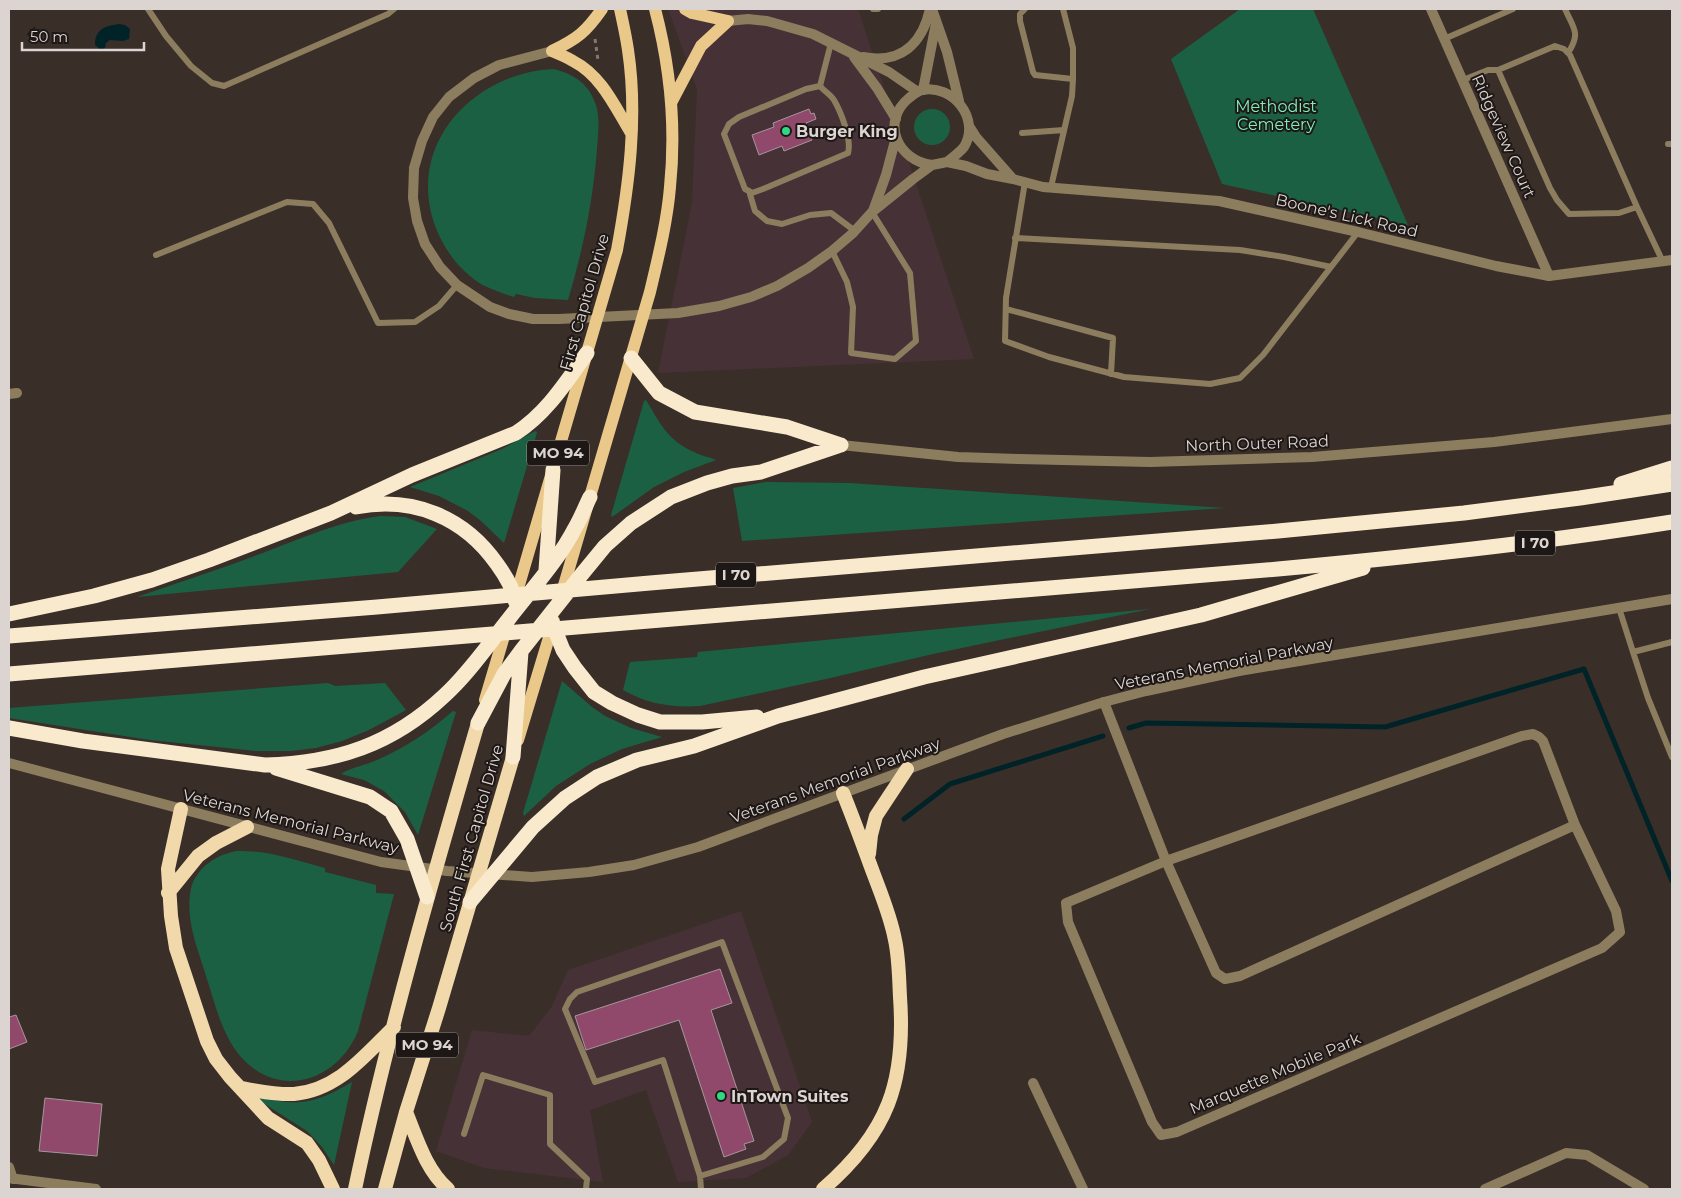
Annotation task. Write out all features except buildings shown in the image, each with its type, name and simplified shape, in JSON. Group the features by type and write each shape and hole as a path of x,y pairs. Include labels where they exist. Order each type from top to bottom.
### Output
{"highway":[{"path":"9,614 94,596 152,580 209,560 330,513 412,475 516,433 529,424 556,396 589,346"},
{"path":"631,358 659,393 695,412 788,427 841,445"},
{"path":"478,723 505,674 521,651 551,620 559,602 605,546 631,523 671,497 708,483 732,476 761,472 841,445"},
{"path":"1580,498 1672,468"},
{"path":"553,470 562,550"},
{"name":"I 70","path":"9,636 1268,532 1464,513 1672,484"},
{"path":"265,765 295,764 347,754 380,740 410,724 431,708 462,677 514,608 562,550 590,497"},
{"path":"330,513 376,503 405,504 433,512 455,523 478,540 504,574 520,625 521,651"},
{"name":"I 70","path":"9,674 1398,558 1573,538 1672,522"},
{"path":"470,902 533,827 565,798 597,777 638,760 694,746 778,716 924,677 1201,615 1398,558"},
{"path":"545,572 546,600 551,620 563,650 594,692 638,715 660,722 702,722 778,716"},
{"path":"505,674 513,757"},
{"name":"South First Capitol Drive","path":"355,1189 428,897 478,723"},
{"path":"9,728 83,741 265,765 370,796 391,811 407,839 428,897"},
{"name":"South First Capitol Drive","path":"384,1189 513,757"},
{"path":"869,860 870,835 876,816 907,770"},
{"path":"823,1189 859,1154 872,1136 886,1109 895,1084 902,1029 895,941 885,903 843,793"},
{"path":"181,809 168,869 168,893 176,948 200,1023 216,1059 268,1118 307,1143 320,1160 333,1189"},
{"path":"168,893 198,856 216,843 247,827"},
{"path":"241,1088 294,1094 314,1091 338,1080 394,1027"},
{"path":"406,1112 424,1157 437,1180 448,1189"}],"main road":[{"path":"552,51 572,42 587,30 602,9"},
{"name":"First Capitol Drive","path":"514,608 617,250 624,214 632,135 628,52 620,9"},
{"path":"590,497 650,292 662,244 670,187 671,102 667,68 655,9"},
{"path":"685,9 692,13 728,21"},
{"path":"671,102 701,46 728,21"},
{"path":"552,51 574,60 594,76 604,88 632,135"},
{"path":"559,602 562,550"},
{"name":"MO 94","path":"505,674 514,608"},
{"name":"South First Capitol Drive","path":"513,757 539,671 551,620"}],"street":[{"path":"931,9 947,52 959,101"},
{"path":"852,54 887,59 899,55 921,35 931,9"},
{"name":"Ridgeview Court","path":"1431,9 1549,276"},
{"path":"728,21 748,19 767,21 813,34 889,72 921,91 942,92 952,96 964,108 969,126 976,137 1013,179"},
{"path":"932,165 915,161 907,155 896,137 896,119 899,110 905,102 921,91 936,22"},
{"name":"Boone's Lick Road","path":"552,51 499,65 474,78 449,97 433,117 422,141 414,168 413,198 417,221 425,244 440,267 457,285 490,307 509,314 533,319 678,313 719,306 751,297 777,286 808,268 832,251 855,231 872,212 932,165 947,162 966,166 987,174 1051,187 1218,201 1358,232 1496,266 1549,276 1668,261"},
{"path":"852,54 877,88 896,119"},
{"path":"947,162 957,155 964,146 969,126"},
{"name":"Boone's Lick Road","path":"872,212 886,175 896,137"},
{"name":"North Outer Road","path":"841,445 958,457 1019,459 1150,462 1312,457 1494,442 1672,419"},
{"name":"Veterans Memorial Parkway","path":"9,763 381,862 532,877 589,872 634,865 698,847 1003,734 1104,702 1146,691 1239,671 1672,599"},
{"path":"1104,702 1166,861 1216,973 1225,979 1240,976 1575,825"},
{"name":"Marquette Mobile Park","path":"1533,734 1543,741 1575,825 1616,911 1620,932 1602,948 1176,1132 1161,1135 1152,1122 1068,922 1066,903 1166,861 1522,736 1533,734"},
{"path":"1033,1083 1083,1189"},
{"path":"1485,1189 1566,1153 1587,1155 1644,1189"},
{"path":"9,1167 11,1179 96,1189"}],"lane":[{"path":"148,9 166,36 191,66 212,84 224,86 388,14 394,9"},
{"path":"873,9 878,9"},
{"path":"1025,9 1020,14 1020,21 1035,75 1073,79"},
{"path":"1051,187 1072,96 1073,48 1063,9"},
{"path":"1444,39 1513,9"},
{"path":"1565,9 1576,33 1575,42 1568,53"},
{"path":"820,86 831,43"},
{"path":"1462,80 1488,70 1498,70 1555,46 1564,49 1568,53 1637,207 1668,261"},
{"path":"1498,70 1550,188 1556,200 1569,214 1619,213 1637,207"},
{"path":"820,86 833,99 848,137 850,146 848,153 764,189 752,193 745,189 724,134 729,124 806,89 820,86"},
{"path":"1022,133 1064,130"},
{"path":"1025,182 1006,298 1005,341 1049,358 1124,377 1210,384 1240,378 1263,355 1358,232"},
{"path":"749,191 755,211 767,221 782,224 810,215 831,213 855,231"},
{"path":"156,255 287,202 313,204 329,223 378,323 415,322 439,306 457,285"},
{"path":"832,251 847,282 853,307 850,353 895,359 916,340 910,274 872,212"},
{"path":"1015,238 1240,250 1284,256 1331,267"},
{"path":"1006,309 1113,338 1111,374"},
{"path":"1620,608 1648,698 1672,757"},
{"path":"1633,652 1672,642"},
{"path":"700,1176 763,1157 784,1139 788,1118 722,942 577,992 570,999 565,1009 595,1082 662,1060 700,1176 701,1189"},
{"path":"464,1134 483,1075 550,1095 550,1144 587,1179 586,1189"}],"path":[{"path":"595,36 598,65"}],"shaded area":[{"path":"668,9 858,9 974,359 658,373 692,203 697,89"},
{"path":"741,911 812,1122 788,1155 746,1178 678,1182 646,1090 590,1110 603,1182 484,1168 436,1151 472,1030 529,1036 552,1006 568,970"}],"green space":[{"name":"Methodist Cemetery","path":"1240,9 1313,9 1408,225 1222,184 1171,59"},
{"path":"553,69 566,73 583,83 591,94 598,118 595,168 590,206 583,244 568,300 535,298 516,294 514,297 491,289 475,280 458,265 440,238 434,223 428,193 430,165 439,140 454,117 474,98 498,83 524,73"},
{"path":"932,109 939,110 945,114 949,120 949,134 945,140 939,144 932,145 925,144 919,140 915,134 914,127 915,120 919,114 925,110"},
{"path":"646,400 665,430 677,442 697,453 716,460 684,472 654,487 612,517 644,401"},
{"path":"535,431 537,432 536,436 504,543 468,511 439,496 410,487 502,449"},
{"path":"766,482 849,483 1225,508 742,541 733,488"},
{"path":"381,516 405,517 437,529 398,572 137,597 320,531 365,518"},
{"path":"1150,609 933,654 700,706 660,704 641,699 623,690 630,662 697,657 698,652"},
{"path":"562,681 605,716 631,728 662,737 622,749 590,764 556,786 524,816 523,813"},
{"path":"328,683 335,686 385,683 406,710 369,730 342,741 316,748 291,751 257,751 150,740 9,718 9,708"},
{"path":"453,711 456,712 418,835 405,812 384,791 364,780 341,774 397,750 426,732"},
{"path":"236,851 259,852 292,859 325,868 325,872 376,885 376,893 394,894 358,1031 350,1047 339,1060 311,1078 296,1081 280,1080 263,1074 248,1064 232,1045 217,1011 192,927 189,906 190,892 194,880 206,864 217,857"},
{"path":"352,1082 334,1165 322,1147 307,1131 260,1101 258,1096 285,1102 307,1101 328,1095"}],"water":[{"path":"119,24 125,25 130,29 129,39 123,41 110,40 106,43 105,48 101,50 95,45 97,35 102,29"}],"waterway":[{"path":"1129,728 1146,723 1385,727 1584,669 1672,881"},
{"path":"904,819 950,784 1103,736"}],"place":[{"name":"Burger King","path":"786,131"},
{"name":"InTown Suites","path":"721,1096"}]}
